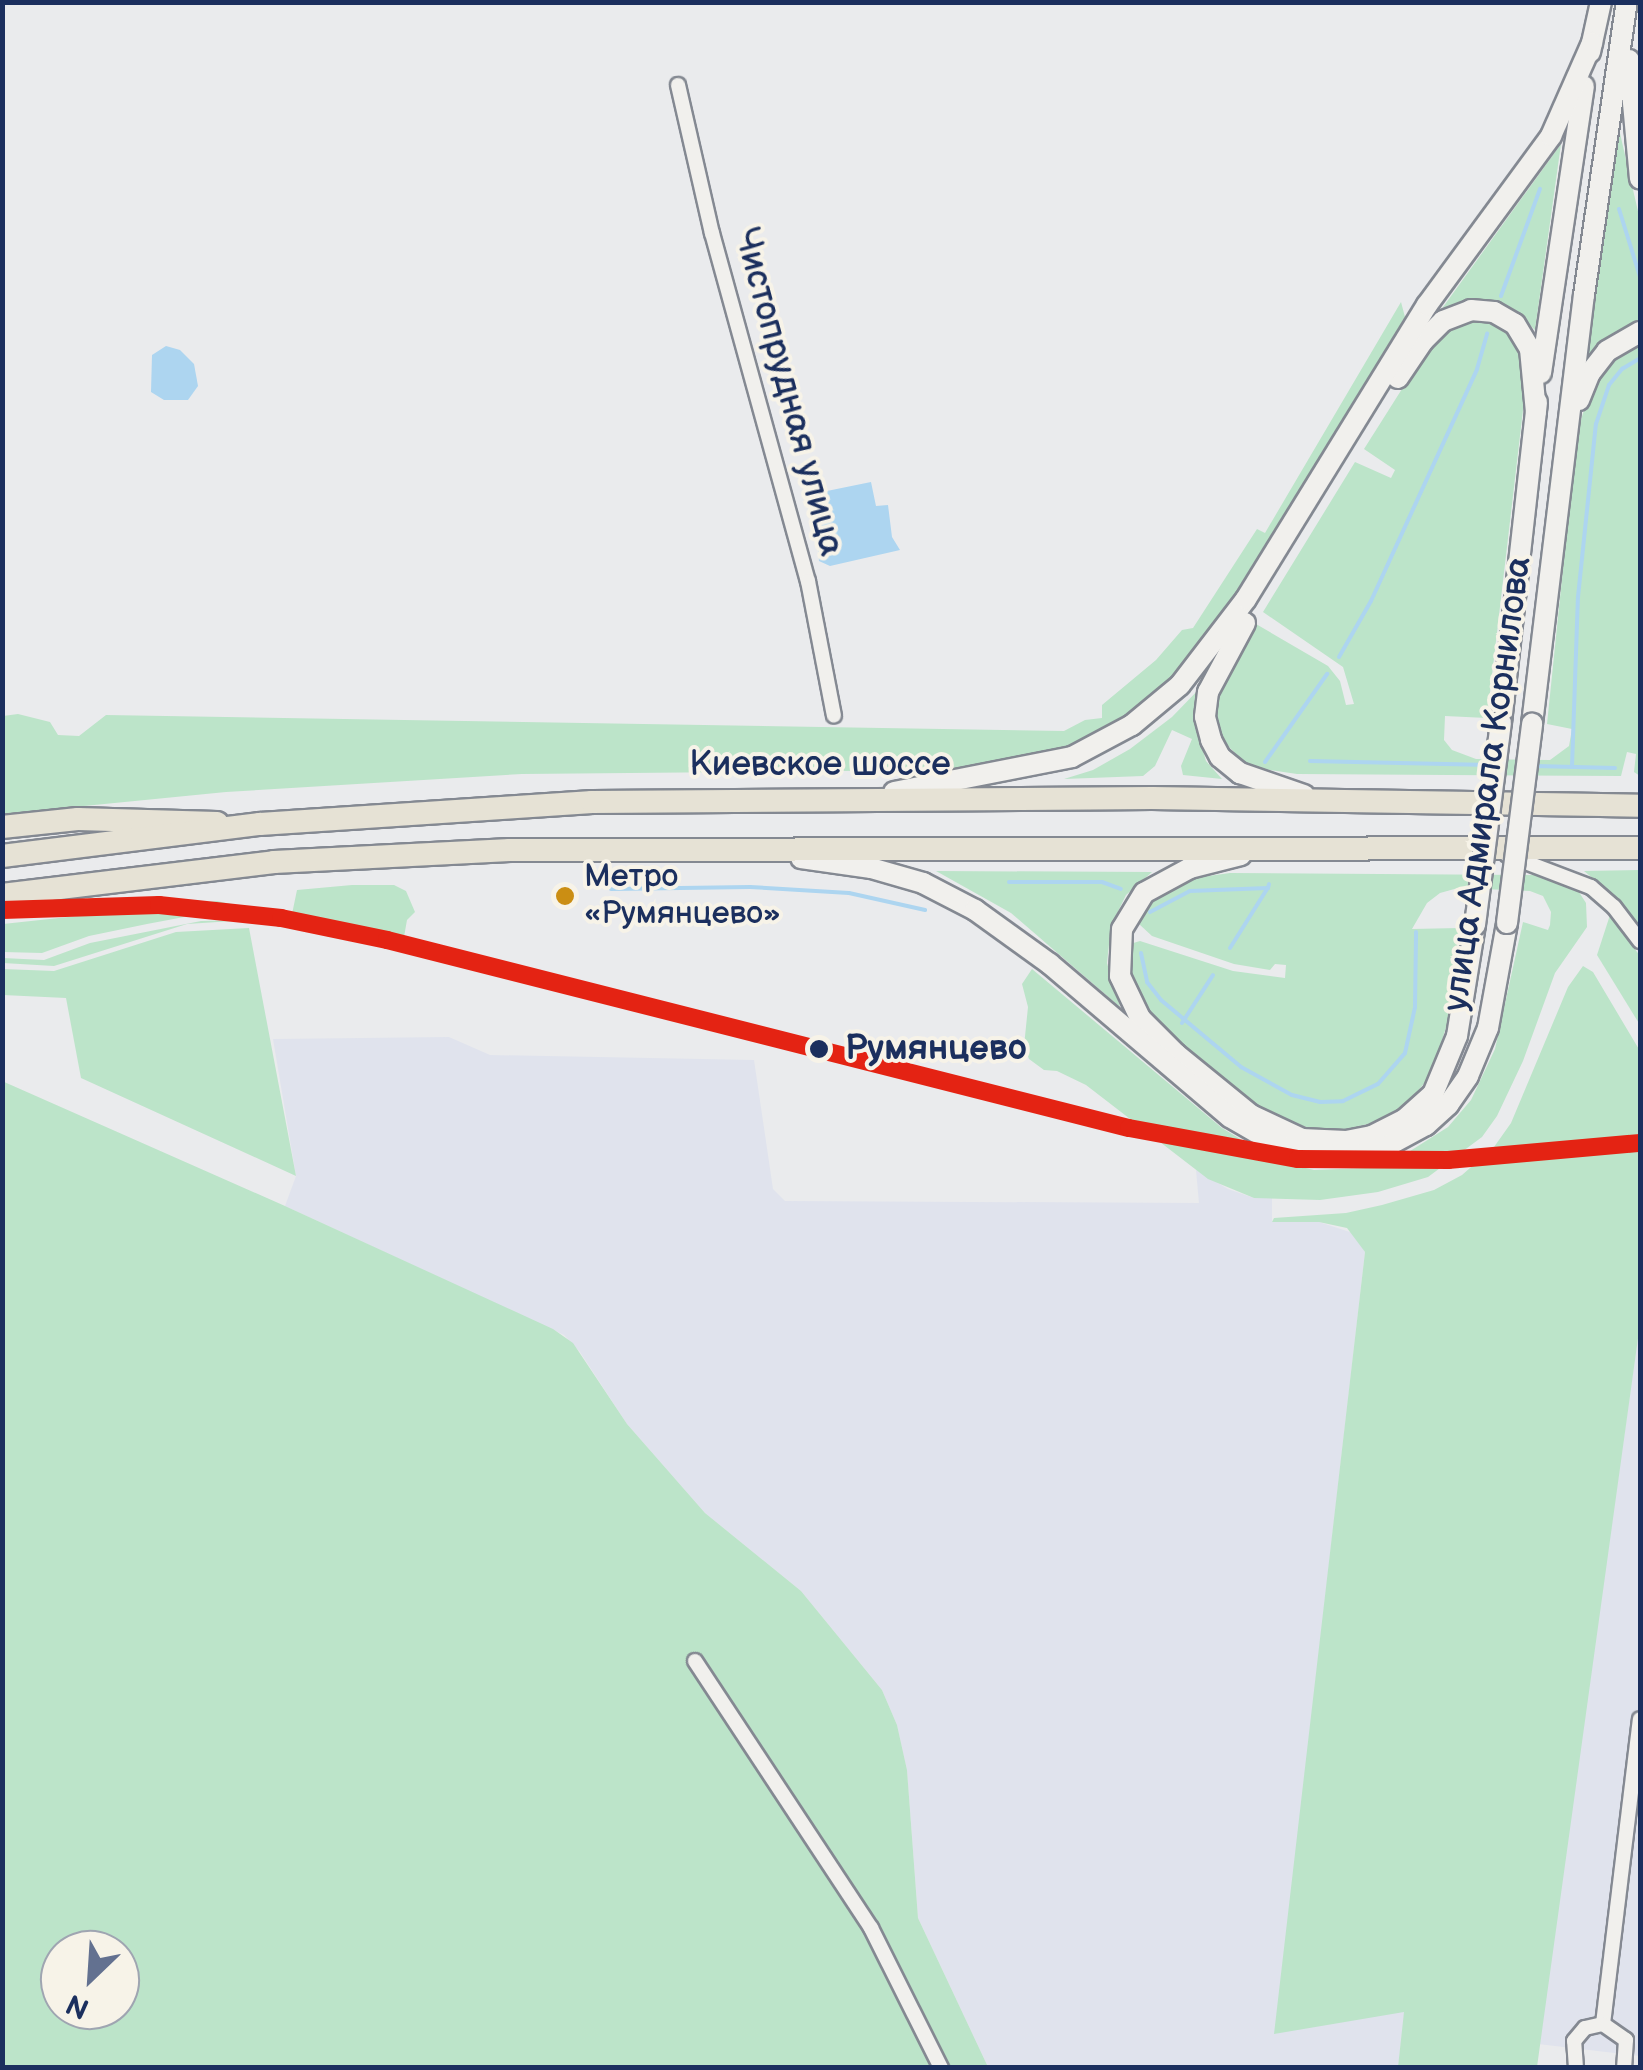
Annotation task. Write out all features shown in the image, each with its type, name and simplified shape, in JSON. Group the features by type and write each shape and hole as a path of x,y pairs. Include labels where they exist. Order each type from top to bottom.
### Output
{"main road":[{"name":"улица Адмирала Корнилова","path":"1278,847 1209,862 1158,882 1127,915 1118,963 1130,1003 1158,1037 1239,1106 1287,1134 1317,1140 1359,1139 1394,1126 1425,1104 1448,1067 1458,1036 1501,723 1536,412 1601,2"},
{"name":"улица Адмирала Корнилова","path":"670,848 824,860 871,868 934,889 1025,945 1243,1127 1282,1147 1316,1155 1362,1154 1426,1125 1448,1106 1468,1076 1488,1028 1507,923 1568,425 1627,5"},
{"path":"1627,5 1632,120 1640,178"},
{"path":"842,800 962,782 1072,757 1132,725 1180,685 1246,599 1427,304 1551,136 1592,42"},
{"path":"1341,800 1280,789 1240,774 1225,762 1211,740 1205,716 1215,673 1412,356 1436,326 1475,310 1509,319 1524,338 1534,363 1536,412"},
{"path":"1568,425 1601,358 1640,332"},
{"name":"Киевское шоссе","path":"2,856 260,824 592,802 1341,800 1640,806"},
{"path":"2,827 78,819 260,824"},
{"path":"2,896 292,860 670,848 1640,848"}],"street":[{"name":"Чистопрудная улица","path":"678,86 712,233 808,581 834,716"},
{"path":"1472,846 1541,864 1582,882 1614,907 1640,941"},
{"path":"694,1661 870,1928 941,2068"},
{"path":"1603,2024 1640,1719"},
{"path":"1576,2068 1574,2041 1586,2028 1603,2024 1612,2026 1626,2040 1624,2068"}],"shaded area":[{"path":"449,1037 490,1055 754,1060 773,1189 785,1201 1199,1203 1196,1170 1228,1189 1254,1198 1272,1198 1272,1222 1319,1222 1356,1234 1365,1252 1275,2033 1405,2011 1398,2067 988,2067 918,1918 907,1770 897,1725 882,1690 801,1591 705,1513 627,1424 580,1352 564,1335 285,1206 296,1176 273,1039"},
{"path":"1640,1324 1640,2056 1538,2044"}],"green space":[{"path":"1619,129 1640,220 1640,322 1614,333 1587,358"},
{"path":"1561,144 1535,330 1515,310 1491,300 1470,299 1438,314"},
{"path":"1401,302 1405,317 1238,594 1173,679 1146,704 1083,741 1027,759 943,770 522,774 226,792 3,814 3,716 18,714 50,722 58,735 79,736 106,715 1064,731 1085,720 1102,718 1102,705 1156,660 1182,630 1193,628 1257,529 1265,533"},
{"path":"1472,320 1492,322 1512,337 1523,358 1525,393 1487,718 1445,716 1444,740 1452,750 1476,759 1550,760 1569,746 1572,729 1547,724 1577,433 1587,400 1603,371 1614,358 1640,342 1640,776 1634,772 1636,754 1627,752 1621,776 1297,774 1249,767 1223,741 1215,705 1232,663 1256,624 1328,666 1340,681 1346,705 1354,704 1343,667 1263,612 1355,462 1391,478 1395,470 1364,449 1426,351 1448,330"},
{"path":"1202,686 1195,724 1206,761 1222,779 1183,775 1181,766 1192,739 1172,730 1155,766 1143,776 1064,779 1093,770 1130,749 1172,717"},
{"path":"1640,870 1640,927 1618,899 1584,871"},
{"path":"936,871 1152,872 1126,895 1111,926 1107,963 1120,1007 1011,913"},
{"path":"1230,873 1538,875 1577,889 1586,903 1587,927 1555,973 1523,1061 1497,1116 1482,1137 1428,1177 1378,1192 1320,1200 1254,1198 1208,1179 1086,1085 1057,1071 1044,1070 1029,1059 1024,1046 1028,1007 1022,984 1032,969 1222,1128 1277,1161 1314,1170 1365,1168 1407,1153 1448,1127 1471,1100 1495,1049 1523,922 1548,930 1551,912 1543,896 1530,891 1458,888 1440,893 1427,903 1412,929 1459,928 1449,1018 1431,1075 1408,1103 1379,1121 1345,1130 1318,1130 1291,1123 1257,1105 1183,1045 1148,1011 1130,974 1130,944 1140,941 1233,971 1285,978 1286,965 1275,964 1270,970 1234,964 1152,936 1139,924 1144,909 1164,891 1194,878"},
{"path":"394,885 406,891 415,912 407,920 404,937 328,937 292,914 297,890"},
{"path":"217,901 240,906 245,914 200,914 147,924 89,936 42,953 3,952 3,924"},
{"path":"1610,915 1640,956 1640,1025 1597,955"},
{"path":"248,920 187,924 54,966 3,963 3,958 44,960 90,943 201,921"},
{"path":"249,928 296,1176 81,1078 66,998 3,995 3,969 54,971 176,932"},
{"path":"1583,966 1593,972 1640,1051 1640,1324 1537,2067 1398,2067 1404,2012 1274,2034 1365,1252 1347,1228 1319,1222 1272,1222 1274,1218 1346,1213 1382,1205 1434,1190 1462,1175 1494,1147 1511,1123 1568,987"},
{"path":"2,1081 285,1206 553,1329 573,1343 627,1424 705,1513 801,1591 882,1690 897,1725 907,1770 918,1918 988,2067 3,2067"}],"water":[{"path":"166,346 180,350 194,364 198,386 188,400 164,400 151,392 152,355"},
{"path":"871,482 876,506 888,505 892,537 900,550 830,566 819,561 814,512 822,492"}],"waterway":[{"path":"1501,296 1540,189"},
{"path":"1619,209 1640,277"},
{"path":"1339,657 1371,601 1477,369 1487,333"},
{"path":"1572,767 1578,597 1596,424 1609,385 1622,369 1640,358"},
{"path":"1265,762 1327,674"},
{"path":"1310,761 1490,765"},
{"path":"1535,766 1615,768"},
{"path":"1009,882 1102,882 1121,889"},
{"path":"1150,912 1190,891 1268,888 1269,884"},
{"path":"611,889 750,887 849,893 925,910"},
{"path":"1230,948 1267,889"},
{"path":"1141,953 1147,982 1161,1000 1241,1067 1292,1095 1320,1102 1343,1101 1378,1084 1405,1053 1415,1007 1416,932"},
{"path":"1182,1023 1213,975"}],"transit line":[{"path":"2,910 159,905 281,918 387,940 1129,1128 1298,1159 1448,1160 1640,1143"}],"place":[{"name":"Метро «Румянцево»","path":"565,896"},
{"name":"Румянцево","path":"819,1049"}]}
